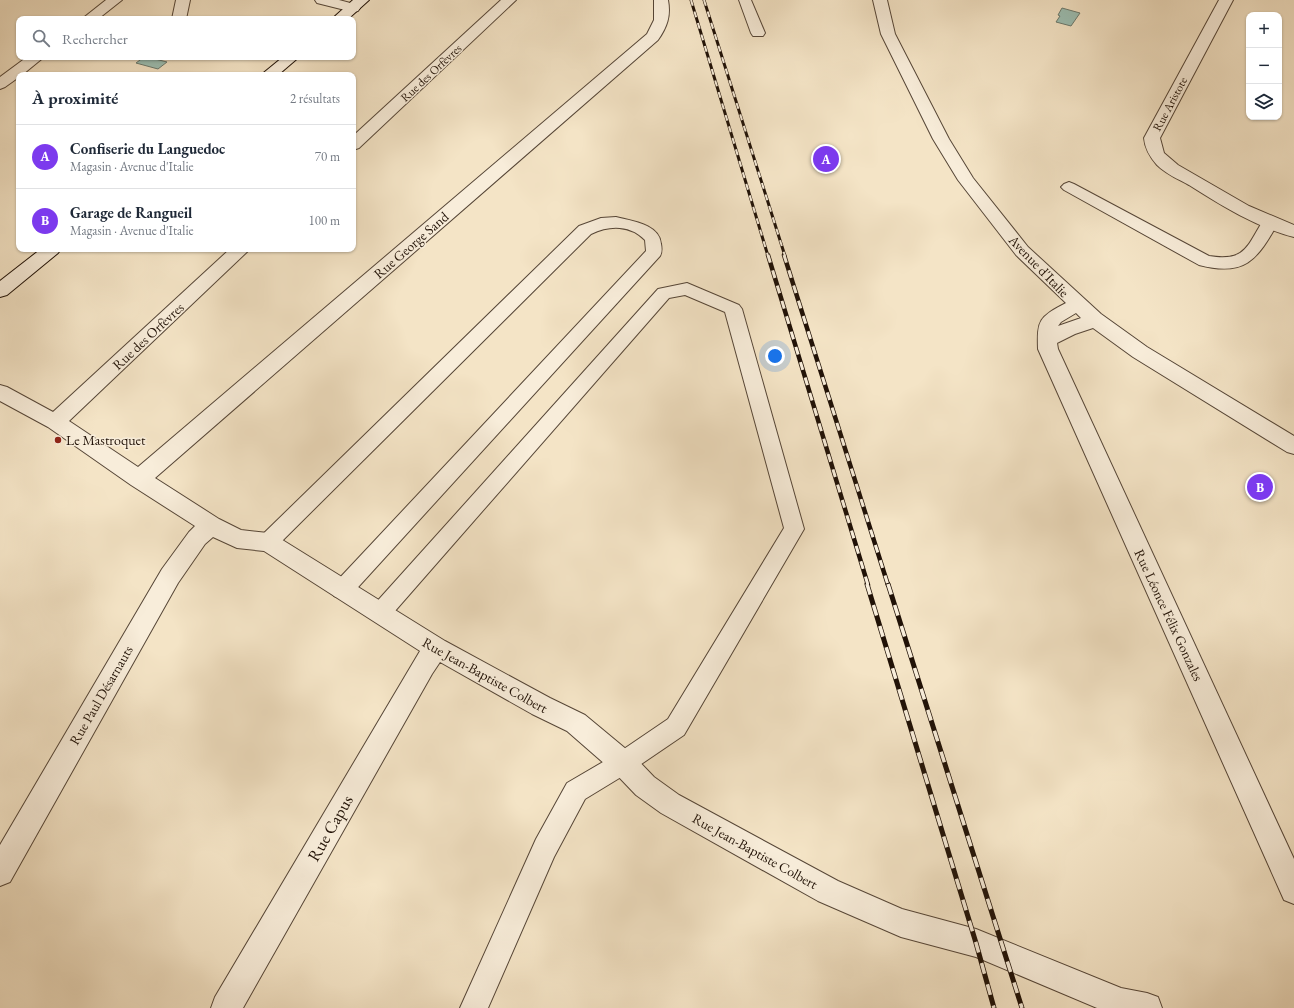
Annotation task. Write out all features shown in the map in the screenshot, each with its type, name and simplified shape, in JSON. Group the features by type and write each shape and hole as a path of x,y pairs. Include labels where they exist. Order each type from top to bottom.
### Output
{"street":[{"path":"93,16 115,0"},
{"path":"180,16 183,0"},
{"path":"322,0 358,4"},
{"name":"Rue des Orfèvres","path":"356,142 509,0"},
{"name":"Rue George Sand","path":"139,479 653,38 662,24 663,9 661,0"},
{"name":"Avenue d'Italie","path":"880,0 888,34 941,139 966,180 1022,251 1077,305 1140,352 1294,446"},
{"name":"Rue Aristote","path":"1226,0 1154,133 1152,138 1154,151 1161,160 1183,175 1246,212 1270,223 1294,231"},
{"path":"343,16 358,4"},
{"path":"16,72 33,60"},
{"path":"273,72 288,60"},
{"path":"0,84 16,72"},
{"path":"0,291 48,252"},
{"name":"Rue des Orfèvres","path":"55,422 238,252"},
{"name":"Rue Léonce Félix Gonzales","path":"1077,305 1054,317 1047,328 1048,349 1294,890"},
{"path":"1047,340 1070,328 1082,326 1094,319"},
{"name":"Rue Jean-Baptiste Colbert","path":"0,392 55,422 139,479 211,525 237,539 268,542 436,648 541,706 576,723 623,763 645,786 670,804 828,891 901,923 935,934 976,943 1121,1003 1147,1008"},
{"name":"Rue Paul Désarnauts","path":"0,872 170,576 197,538 211,525"},
{"name":"Rue Capus","path":"226,1008 423,666 436,648"}],"lane":[{"path":"745,0 758,33"},
{"path":"1069,187 1205,261 1223,264 1240,261 1255,251 1270,223"},
{"path":"268,542 585,230 601,223 616,222 644,230 653,239 654,252 342,590"},
{"path":"380,613 664,293 687,289 733,309 794,529 676,727 623,763 576,792 545,848 474,1008"}],"water":[{"path":"1062,8 1080,13 1071,26 1056,22 1060,16 1058,15"},
{"path":"140,60 159,60 167,62 158,69 136,63"}],"railway":[{"path":"691,0 768,256"},
{"path":"704,0 785,256"},
{"path":"768,255 868,585"},
{"path":"784,255 888,585"},
{"path":"867,584 976,943 994,1008"},
{"path":"888,584 1022,1008"}],"place":[{"name":"Confiserie du Languedoc","path":"826,159"},
{"name":"Le Mastroquet","path":"58,440"},
{"name":"Garage de Rangueil","path":"1260,487"}]}
